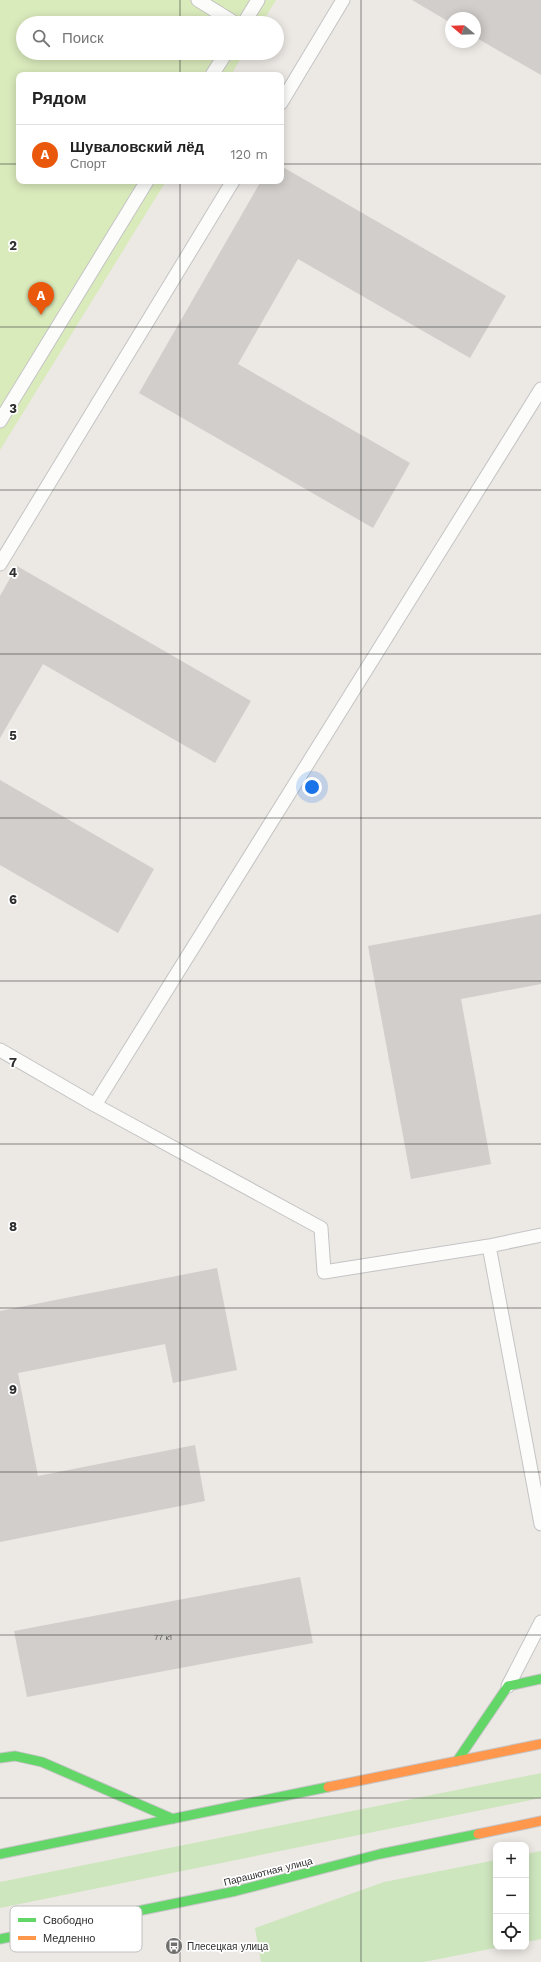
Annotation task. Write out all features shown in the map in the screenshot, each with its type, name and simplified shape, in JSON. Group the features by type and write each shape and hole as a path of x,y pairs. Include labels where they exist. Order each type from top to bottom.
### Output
{"main road":[{"path":"457,1760 508,1686 541,1679"},
{"path":"0,1854 541,1744"},
{"path":"0,1758 15,1756 42,1762 173,1819"},
{"name":"Парашютная улица","path":"142,1910 236,1891 380,1854 541,1821"},
{"name":"Парашютная улица","path":"0,1939 10,1937"}],"lane":[{"path":"198,0 224,16"},
{"path":"248,16 258,0"},
{"path":"284,98 343,0"},
{"path":"214,72 222,60"},
{"path":"0,421 145,184"},
{"path":"0,564 232,184"},
{"path":"95,1105 541,389"},
{"path":"0,1050 95,1105 321,1228 324,1272 489,1246 541,1235"},
{"path":"489,1246 541,1524"},
{"path":"508,1686 541,1622"}],"green space":[{"path":"0,0 276,0 266,16 16,16 16,60 240,60 233,72 16,72 16,184 164,184 0,450"},
{"path":"541,1773 541,1798 0,1908 0,1882"},
{"path":"541,1851 541,1939 529,1941 529,1878 529,1853"},
{"path":"493,1861 493,1948 424,1962 261,1962 255,1928 384,1882"}],"building":[{"path":"412,0 541,0 541,75 481,40 481,12 445,12 445,19"},
{"path":"284,168 506,296 470,358 298,259 238,364 410,463 373,528 139,393 259,184 284,184"},
{"path":"17,566 251,701 215,763 43,664 0,738 0,596"},
{"path":"0,780 154,869 118,933 0,865"},
{"path":"541,914 541,984 461,999 491,1164 411,1179 368,946"},
{"path":"217,1268 237,1370 173,1383 165,1344 18,1373 38,1476 195,1445 205,1501 0,1542 0,1311"},
{"path":"300,1577 313,1643 27,1697 14,1631"}],"traffic: fast":[{"path":"457,1761 508,1686 541,1679"},
{"path":"0,1758 15,1756 42,1762 173,1819"},
{"path":"0,1854 328,1787"},
{"path":"142,1910 236,1891 380,1854 478,1834"},
{"path":"0,1939 10,1937"}],"traffic: slow":[{"path":"328,1787 541,1744"},
{"path":"478,1834 541,1821"}],"place":[{"name":"Шуваловский лёд","path":"41,315"},
{"name":"Плесецкая улица","path":"174,1946"}]}
